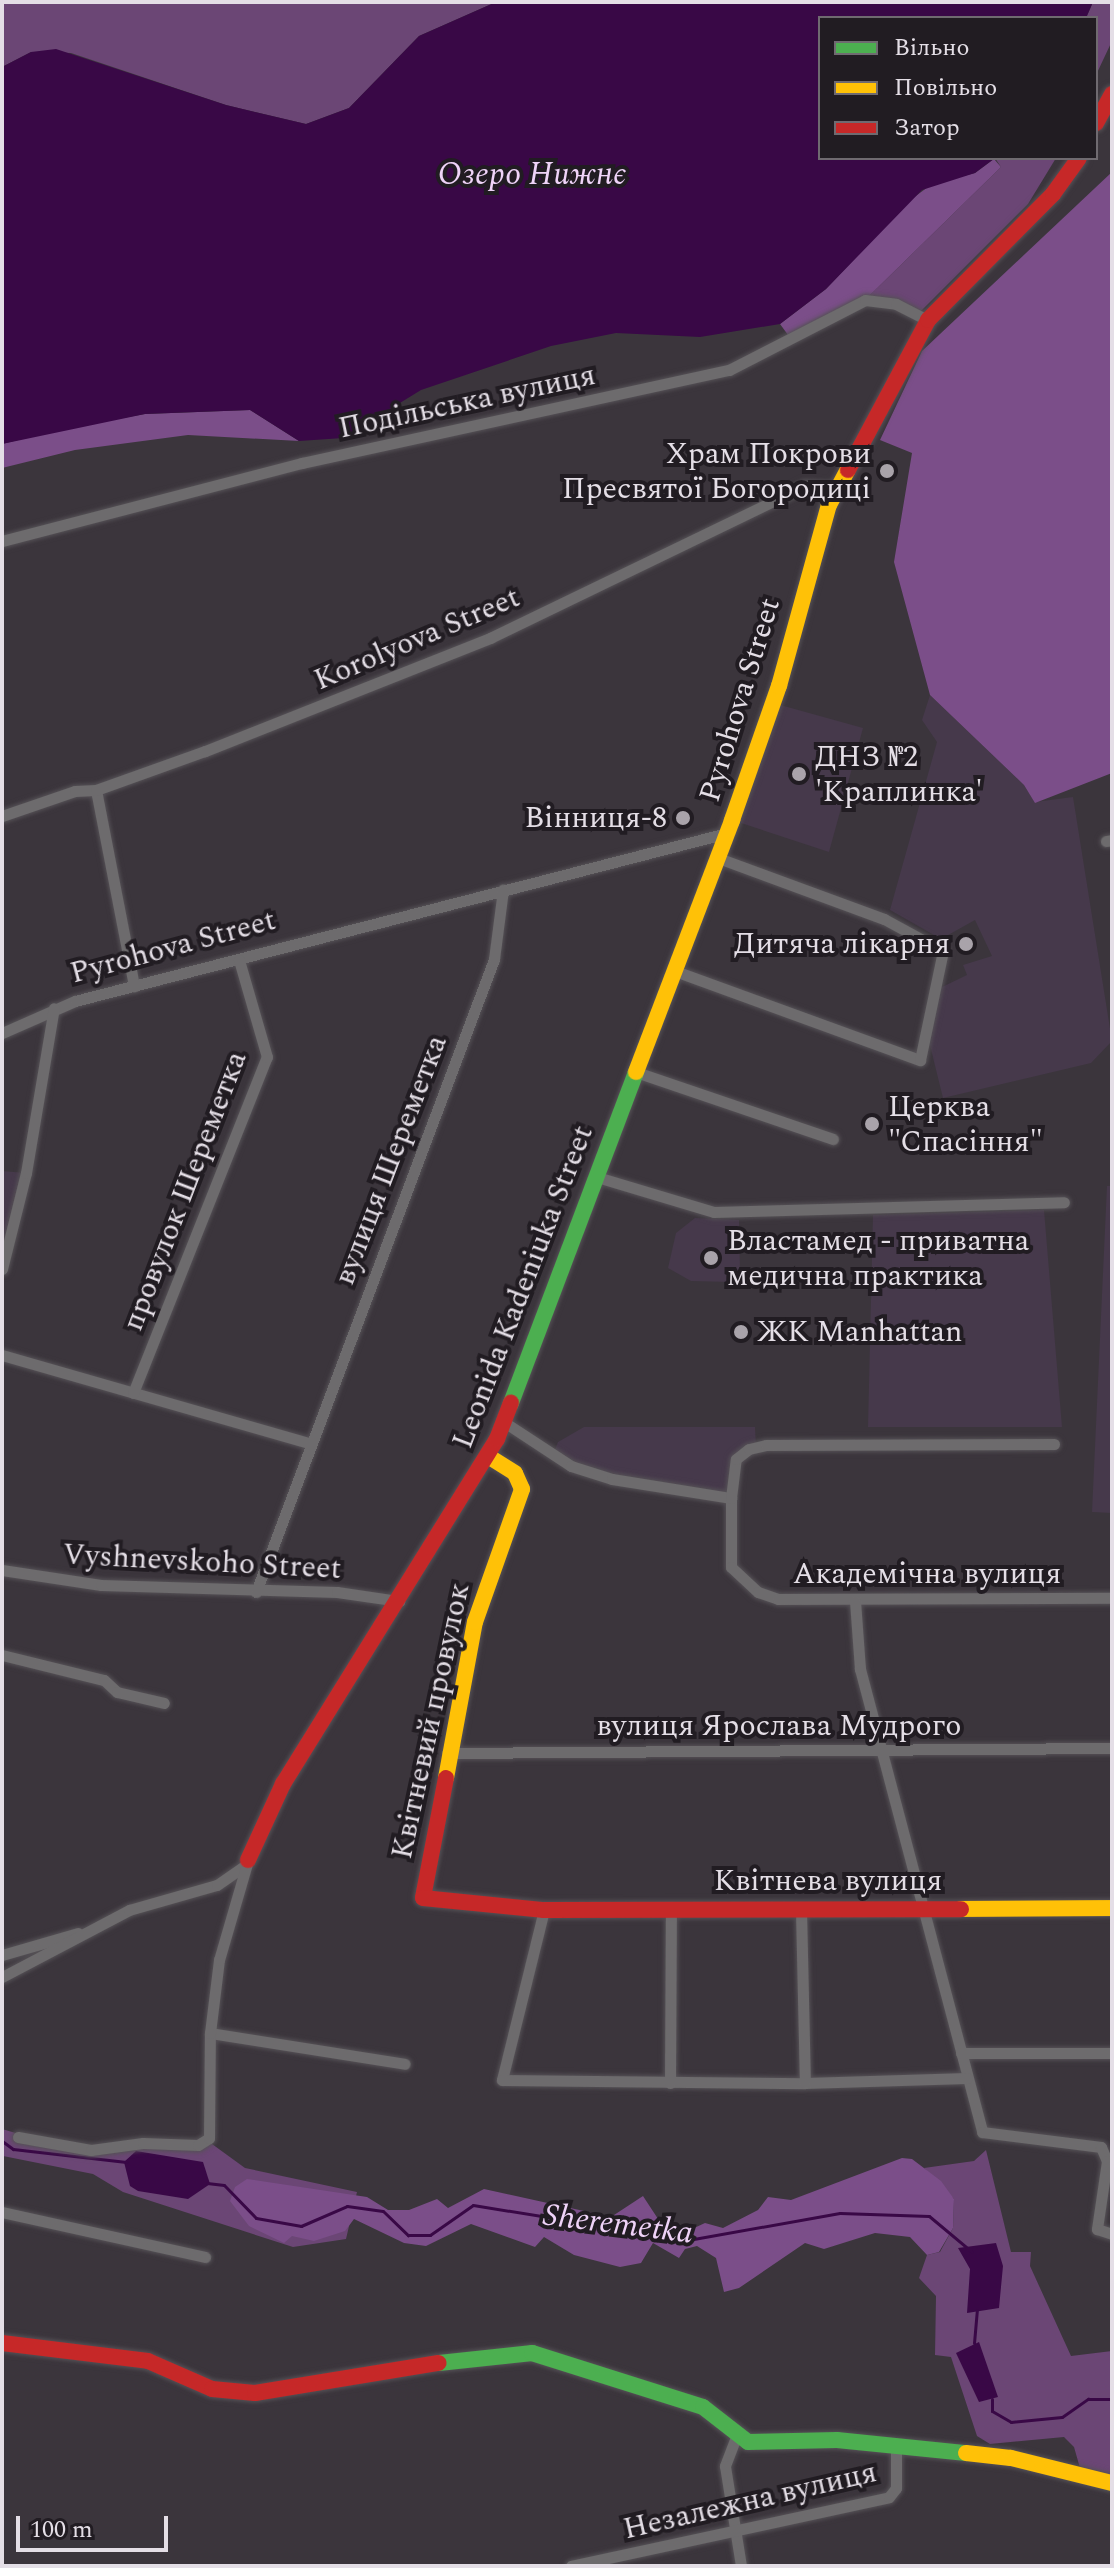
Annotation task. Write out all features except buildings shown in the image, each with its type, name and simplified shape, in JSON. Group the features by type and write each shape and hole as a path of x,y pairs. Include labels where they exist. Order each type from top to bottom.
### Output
{"street":[{"path":"1098,119 1109,98 1112,80"},
{"name":"Pyrohova Street","path":"2,1033 54,1008 727,833 779,686 820,528 839,488 928,320 1053,194 1078,160"},
{"name":"Подільська вулиця","path":"2,541 317,460 729,370 865,300 896,304 928,320"},
{"name":"Korolyova Street","path":"2,816 75,791 96,790 490,638 804,486 819,483 839,488"},
{"path":"96,790 134,986"},
{"name":"Leonida Kadeniuka Street","path":"18,2137 91,2150 205,2143 211,2132 210,2033 222,1947 248,1860 283,1784 488,1456 504,1422 727,833"},
{"path":"675,971 920,1060 943,951 884,919 718,858"},
{"name":"вулиця Шереметка","path":"256,1592 308,1443 494,959 503,890"},
{"name":"провулок Шереметка","path":"133,1393 267,1057 239,960"},
{"path":"2,1269 26,1173 54,1008"},
{"path":"636,1072 833,1139"},
{"path":"597,1177 714,1212 1064,1202"},
{"path":"2,1355 308,1443"},
{"path":"504,1422 571,1466 612,1479 731,1498"},
{"name":"Академічна вулиця","path":"1054,1444 766,1445 749,1449 736,1459 731,1498 731,1567 758,1592 778,1599 1112,1598"},
{"name":"Квітневий провулок","path":"488,1456 515,1473 522,1489 479,1607 447,1753 423,1898 544,1910"},
{"name":"Vyshnevskoho Street","path":"2,1570 112,1586 337,1592 399,1601"},
{"path":"855,1601 858,1655 880,1749 982,2132 1092,2143 1106,2151 1097,2229 1112,2234"},
{"path":"2,1655 104,1680 117,1692 164,1703"},
{"name":"вулиця Ярослава Мудрого","path":"447,1753 1112,1748"},
{"name":"Leonida Kadeniuka Street","path":"2,1977 129,1910 217,1885 248,1860"},
{"name":"Квітнева вулиця","path":"544,1910 1112,1908"},
{"path":"670,2083 671,1909"},
{"path":"544,1910 502,2080 805,2083 967,2078"},
{"path":"801,1910 805,2083"},
{"name":"Leonida Kadeniuka Street","path":"2,1955 60,1934 82,1933"},
{"path":"210,2033 405,2064"},
{"path":"961,2053 1112,2053"},
{"path":"2,2212 205,2257"},
{"path":"2,2343 148,2361 212,2389 255,2393 497,2353 532,2353 703,2407 736,2437 754,2443 837,2440 951,2452 1045,2464 1112,2483"},
{"path":"736,2437 725,2466 741,2566"},
{"name":"Незалежна вулиця","path":"571,2566 735,2533 889,2497 896,2488 896,2447"}],"shaded area":[{"path":"2,2 496,2 419,36 349,108 306,124 226,105 71,53 31,52 2,67"},
{"path":"1093,2 1112,2 1112,41 1098,71 1098,16 1087,16"},
{"path":"993,160 1001,167 865,300 791,339 780,324 826,289 909,201 932,184 975,173"},
{"path":"996,160 1055,160 1028,204 918,314 865,300 1001,167"},
{"path":"1112,172 1112,773 1035,803 1024,785 930,695 894,562 912,453 880,440 922,351"},
{"path":"250,410 299,441 188,435 75,450 2,468 2,444 66,428 145,414"},
{"path":"930,695 1024,785 1035,802 1073,797 1112,1041 1091,1063 943,1098 928,1037 940,988 967,975 963,965 992,956 975,920 941,939 890,910 937,742 922,720"},
{"name":"ДНЗ №2 'Краплинка'","path":"773,703 863,728 829,852 732,820"},
{"path":"2,1171 26,1173 2,1269"},
{"path":"1107,1186 1112,1186 1112,1513 1092,1512"},
{"path":"1044,1210 1062,1427 868,1427 873,1215"},
{"path":"695,1218 739,1220 740,1272 732,1282 691,1281 668,1268 676,1233"},
{"path":"584,1427 755,1427 756,1447 736,1459 731,1498 612,1479 552,1457 558,1442"},
{"path":"2,2129 63,2147 212,2144 245,2168 357,2192 346,2239 293,2247 123,2192 93,2174 3,2156"},
{"path":"986,2150 1011,2252 1031,2252 1030,2266 1071,2356 1112,2351 1112,2482 1080,2468 1074,2447 1064,2437 990,2444 977,2436 951,2357 935,2355 936,2296 919,2278 927,2255 940,2252 953,2228 954,2199 924,2168 974,2161"},
{"path":"902,2158 912,2159 941,2181 954,2199 953,2228 939,2252 927,2255 910,2237 875,2233 824,2249 805,2243 739,2288 724,2292 716,2258 697,2246 685,2249 679,2258 653,2243 641,2263 620,2267 574,2255 544,2237 535,2247 471,2224 426,2246 404,2243 354,2219 345,2231 314,2241 292,2236 284,2243 249,2226 230,2201 235,2187 247,2179 367,2197 388,2210 409,2210 437,2199 448,2208 484,2189 611,2217 643,2196 662,2225 681,2234 705,2223 723,2228 758,2210 768,2197 791,2200"}],"water":[{"name":"Озеро Нижнє","path":"496,2 1093,2 1087,16 818,16 818,160 992,160 975,173 922,190 826,289 780,324 700,337 616,333 551,346 421,390 343,438 299,441 250,410 145,414 2,444 2,67 31,52 56,49 226,105 306,124 349,108 419,36"},
{"path":"136,2151 203,2162 210,2184 188,2199 138,2191 130,2186 124,2162"},
{"path":"996,2243 1003,2266 999,2308 967,2313 970,2269 958,2248"},
{"path":"979,2342 998,2397 979,2402 956,2353"}],"waterway":[{"name":"Sheremetka","path":"2,2141 13,2149 126,2162"},
{"name":"Sheremetka","path":"207,2183 224,2185 256,2218 301,2226 347,2206 383,2211 408,2235 430,2235 473,2205 688,2240 840,2213 929,2216 972,2252"},
{"name":"Sheremetka","path":"974,2343 977,2310"},
{"name":"Sheremetka","path":"992,2399 992,2411 1011,2422 1062,2417 1088,2399 1112,2399"}],"traffic: fast":[{"path":"511,1403 636,1072"},
{"path":"439,2363 532,2353 703,2407 748,2442 837,2440 966,2453"}],"traffic: slow":[{"path":"636,1072 732,820 779,686 829,505 848,470"},
{"path":"446,1778 475,1622 522,1489 515,1473 488,1456"},
{"path":"961,1909 1112,1908"},
{"path":"966,2453 1011,2458 1112,2483"}],"traffic: jam":[{"path":"1098,119 1112,94"},
{"path":"848,470 928,320 1053,194 1078,160"},
{"path":"248,1860 283,1784 497,1439 511,1403"},
{"path":"446,1778 423,1898 544,1910 961,1909"},
{"path":"2,2343 148,2361 212,2389 255,2393 439,2363"}],"place":[{"name":"Храм Покрови Пресвятої Богородиці","path":"887,471"},
{"name":"ДНЗ №2 'Краплинка'","path":"799,774"},
{"name":"Вінниця-8","path":"683,818"},
{"name":"Дитяча лікарня","path":"966,944"},
{"name":"Церква \"Спасіння\"","path":"872,1124"},
{"name":"Властамед - приватна медична практика","path":"711,1258"},
{"name":"ЖК Manhattan","path":"741,1332"}]}
